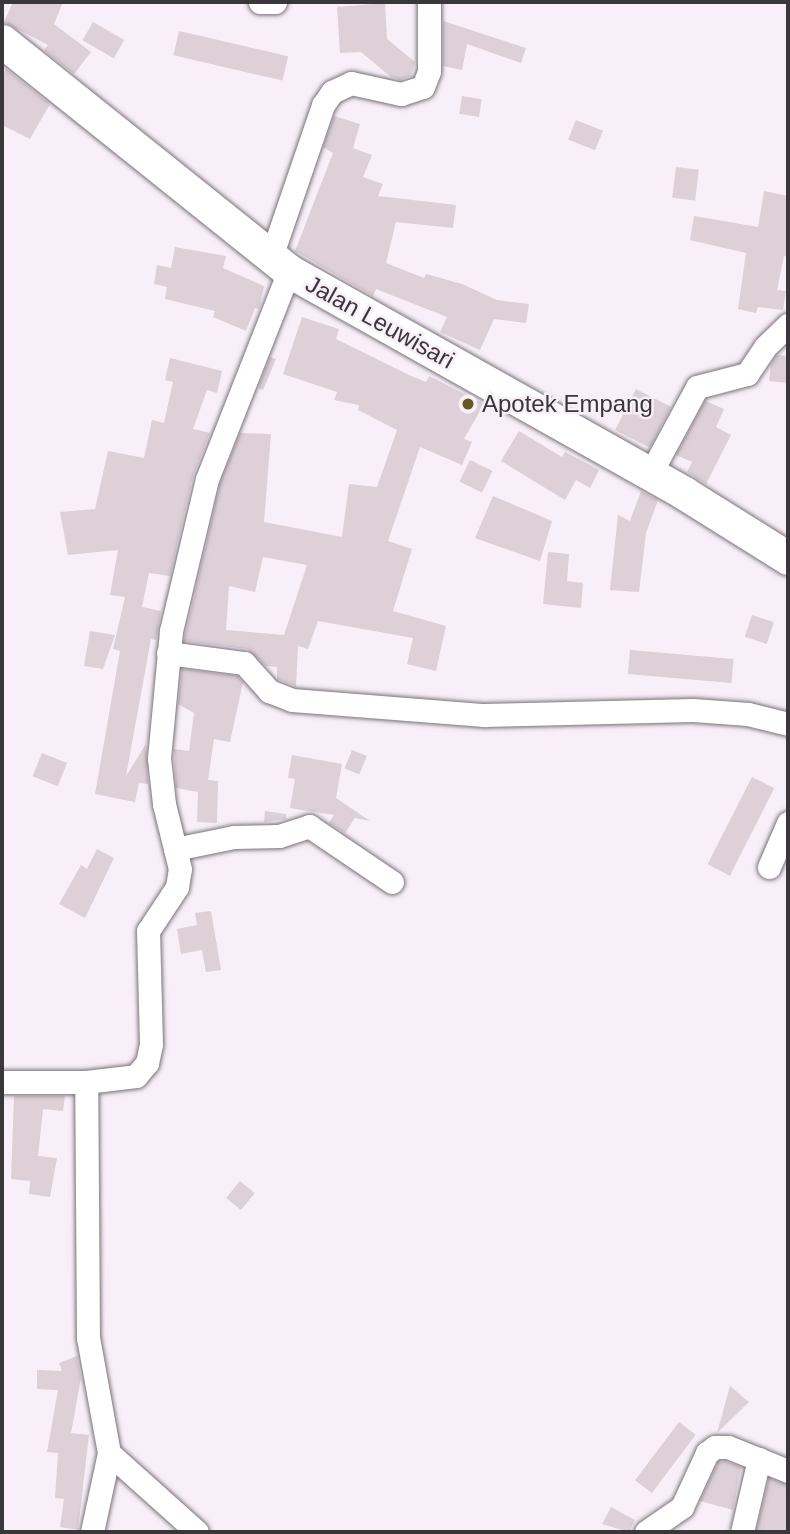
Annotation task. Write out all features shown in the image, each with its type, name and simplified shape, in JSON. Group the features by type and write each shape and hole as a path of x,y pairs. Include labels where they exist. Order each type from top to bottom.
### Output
{"main road":[{"name":"Jalan Leuwisari","path":"2,41 280,264 650,474 788,558"}],"street":[{"path":"260,2 275,2"},
{"path":"2,1082 86,1082 136,1076 147,1063 151,1044 148,930 177,887 180,869 164,804 159,758 168,653 207,479 280,264 323,105 332,92 351,83 401,94 423,87 429,71 429,2"},
{"path":"650,474 697,387 747,374 765,347 788,325"},
{"path":"168,653 244,663 269,691 292,700 484,715 693,710 748,714 788,724"},
{"path":"769,867 788,823"},
{"path":"175,849 234,837 271,838 309,826 392,883"},
{"path":"86,1082 88,1338 109,1453 92,1532"},
{"path":"646,1532 682,1507 707,1453 715,1447 759,1459 788,1471"},
{"path":"109,1453 197,1532"},
{"path":"742,1532 759,1459"}],"building":[{"path":"13,2 63,2 54,24 91,52 74,74 44,50 48,45 4,22"},
{"path":"385,3 387,39 415,62 411,76 400,80 391,77 361,52 340,53 337,7"},
{"path":"443,21 526,48 521,63 467,44 462,70 443,66"},
{"path":"93,22 124,40 114,58 82,40"},
{"path":"179,31 288,56 283,81 173,55"},
{"path":"6,69 50,104 30,139 2,125 2,76"},
{"path":"462,96 482,99 479,117 459,114"},
{"path":"334,116 360,124 353,148 372,155 363,177 383,184 378,196 456,205 453,228 396,222 386,263 424,278 426,274 462,284 497,300 529,304 526,323 494,319 480,350 440,332 447,317 376,289 373,296 295,251 333,153 323,147"},
{"path":"576,120 603,131 595,150 568,139"},
{"path":"676,167 699,170 695,201 672,198"},
{"path":"764,191 788,196 788,257 784,256 777,290 786,291 783,310 758,307 756,313 738,309 746,253 690,240 694,216 758,227"},
{"path":"175,247 226,256 223,268 264,286 259,309 255,308 246,331 213,317 215,311 165,299 167,287 154,284 157,265 171,268"},
{"path":"302,317 339,329 336,339 409,375 426,382 429,376 484,404 464,439 472,442 462,465 420,447 388,541 412,549 393,611 446,626 436,671 407,664 413,638 318,621 308,649 298,646 296,686 277,679 277,667 266,666 247,649 184,641 220,483 240,433 271,434 264,522 342,537 349,484 377,487 397,430 358,410 359,405 334,400 337,392 283,374","holes":["263,557 307,565 284,635 226,630 229,586 255,592"]},
{"path":"777,355 788,356 788,383 769,381 771,364"},
{"path":"270,357 276,359 263,390 258,388"},
{"path":"170,358 222,371 217,393 207,390 193,429 210,433 193,476 170,576 149,573 142,607 161,611 156,640 151,639 126,776 146,744 148,784 139,783 135,802 95,794 120,651 113,649 125,597 110,595 118,550 68,555 60,512 95,509 108,451 144,458 152,420 164,423 173,382 165,380"},
{"path":"636,389 671,407 650,448 615,430"},
{"path":"705,401 724,409 716,427 731,435 706,484 687,472 692,462 676,455"},
{"path":"519,431 562,457 565,452 599,470 590,488 576,480 565,500 501,461"},
{"path":"470,460 492,471 482,493 459,482"},
{"path":"641,491 658,500 646,533 639,592 610,590 618,515 630,521"},
{"path":"493,496 552,521 540,561 475,538"},
{"path":"548,552 569,554 567,581 583,583 581,608 543,604"},
{"path":"752,615 774,622 767,644 745,637"},
{"path":"90,631 115,635 103,669 84,666"},
{"path":"630,650 734,659 732,683 628,674"},
{"path":"182,669 237,676 243,682 230,742 214,739 208,780 218,781 217,823 197,822 198,792 176,788 174,749 189,751 194,713 178,704"},
{"path":"352,750 367,756 359,775 345,769"},
{"path":"42,753 67,763 58,786 33,776"},
{"path":"292,755 342,764 336,798 370,821 355,818 345,833 329,823 334,815 290,808 295,779 288,778"},
{"path":"752,777 774,788 730,876 708,864"},
{"path":"265,811 286,814 286,819 264,822"},
{"path":"97,849 114,858 85,918 59,904 81,865 87,869"},
{"path":"211,911 221,970 206,972 202,950 181,954 177,929 197,925 195,913"},
{"path":"14,1096 65,1096 63,1111 43,1109 38,1156 57,1158 50,1197 29,1194 30,1181 11,1179"},
{"path":"240,1181 255,1193 241,1210 226,1198"},
{"path":"77,1356 81,1378 71,1433 89,1435 78,1530 60,1527 64,1499 55,1498 58,1453 47,1452 58,1390 37,1389 37,1370 62,1371 59,1363"},
{"path":"730,1386 749,1402 717,1433"},
{"path":"679,1422 696,1435 652,1493 635,1480"},
{"path":"725,1461 741,1467 733,1510 700,1501 718,1462"},
{"path":"769,1478 788,1485 788,1532 756,1532"},
{"path":"611,1507 635,1520 629,1532 602,1524"}],"place":[{"name":"Apotek Empang","path":"468,404"}]}
